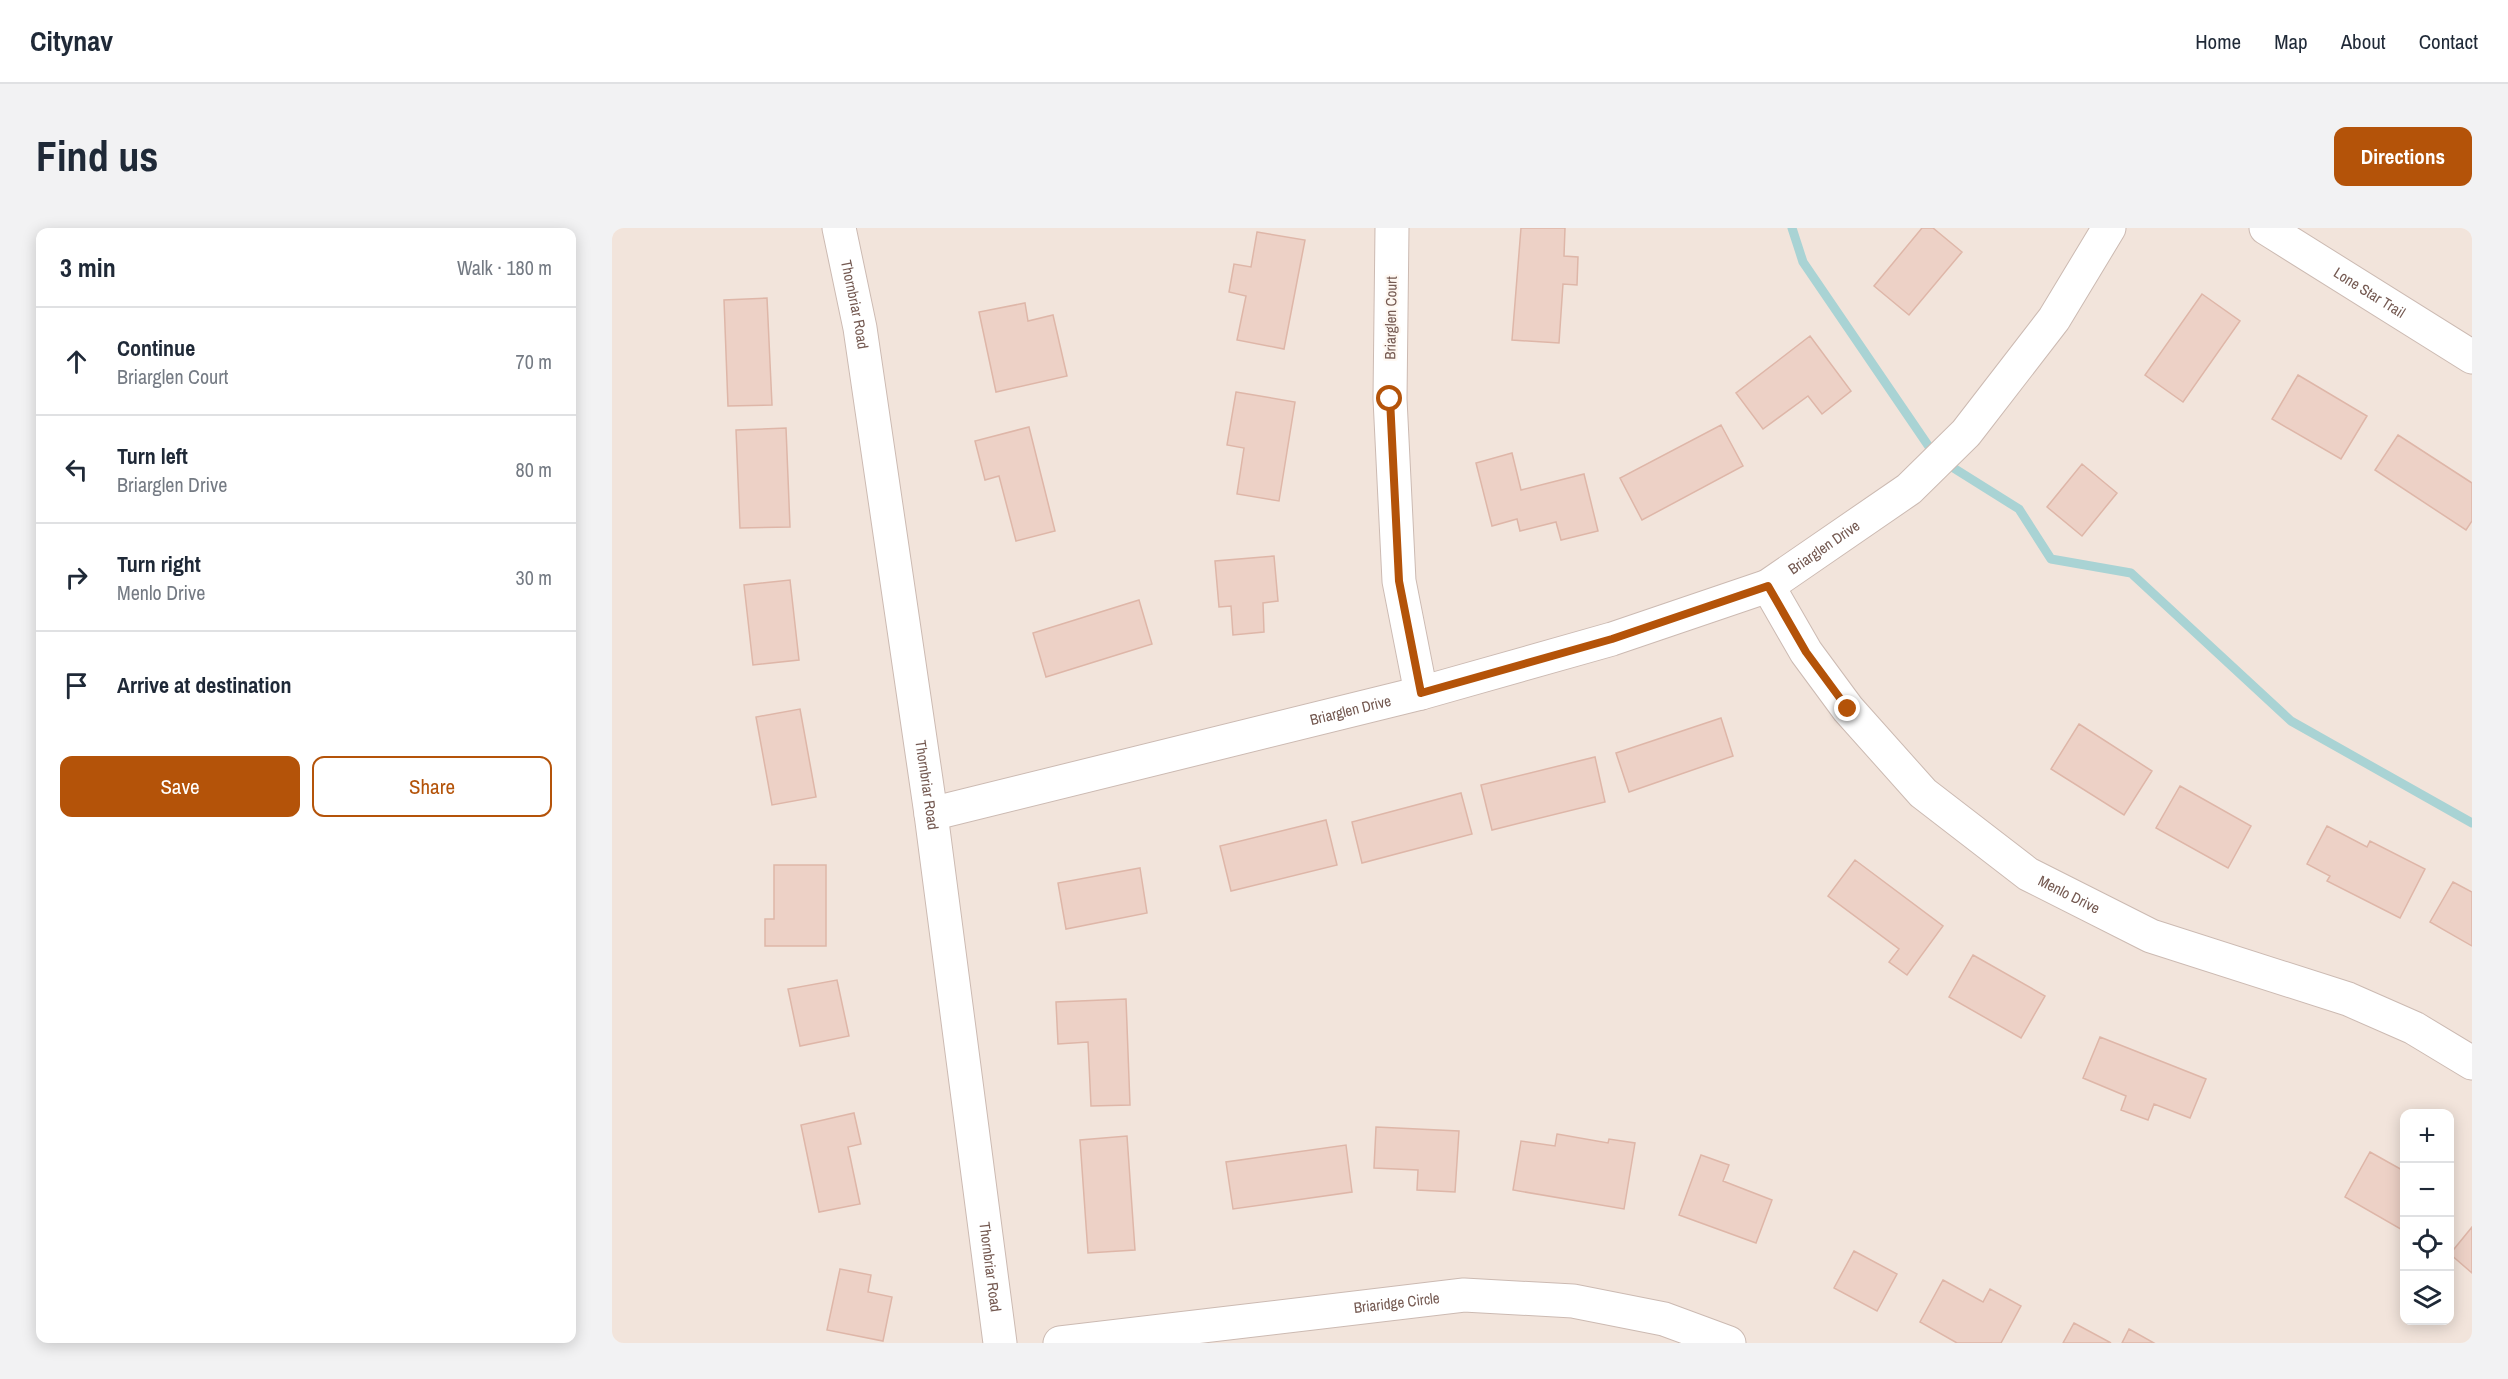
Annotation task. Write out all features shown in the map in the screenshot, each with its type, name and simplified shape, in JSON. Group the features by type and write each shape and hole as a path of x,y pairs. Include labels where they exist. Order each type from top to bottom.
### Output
{"street":[{"name":"Thornbriar Road","path":"839,228 861,328 931,814 1000,1343"},
{"name":"Briarglen Court","path":"1392,228 1390,399 1399,581 1421,693"},
{"name":"Briarglen Drive","path":"931,814 1421,693 1612,639 1768,586 1909,489 1966,433 2054,320 2109,228"},
{"name":"Lone Star Trail","path":"2266,228 2472,357"},
{"name":"Menlo Drive","path":"1768,586 1806,652 1848,709 1923,793 2028,874 2151,936 2348,999 2414,1028 2472,1063"},
{"name":"Briaridge Circle","path":"1060,1343 1464,1295 1573,1301 1665,1319 1729,1343"}],"shaded area":[{"path":"612,228 2472,228 2472,1343 612,1343"}],"building":[{"path":"1521,228 1565,228 1564,256 1578,257 1577,285 1563,284 1559,343 1512,340"},
{"path":"1922,228 1933,228 1962,252 1909,315 1874,286"},
{"path":"1257,232 1305,240 1284,349 1237,340 1246,296 1229,292 1234,264 1251,267"},
{"path":"2202,294 2240,321 2183,402 2145,375"},
{"path":"767,298 772,405 728,406 724,300"},
{"path":"1025,303 1028,321 1053,315 1067,376 996,392 979,312"},
{"path":"1810,336 1851,391 1822,414 1808,396 1763,429 1736,393"},
{"path":"2298,375 2367,416 2341,459 2272,419"},
{"path":"1236,392 1295,402 1279,501 1237,494 1244,448 1227,445"},
{"path":"1721,425 1743,466 1642,520 1620,478"},
{"path":"1029,427 1055,531 1016,541 999,476 985,480 975,441"},
{"path":"786,428 790,527 740,528 736,430"},
{"path":"2398,435 2472,483 2472,521 2466,530 2375,470"},
{"path":"1512,453 1521,490 1584,474 1598,531 1561,540 1556,522 1520,531 1517,519 1492,526 1476,463"},
{"path":"2082,464 2117,493 2082,536 2047,507"},
{"path":"1274,556 1278,601 1263,603 1264,632 1233,635 1231,606 1219,607 1215,561"},
{"path":"790,580 799,660 753,665 744,585"},
{"path":"1139,600 1152,644 1046,677 1033,633"},
{"path":"800,709 816,797 772,805 756,717"},
{"path":"1721,718 1733,756 1629,792 1616,753"},
{"path":"2079,724 2152,771 2124,815 2051,769"},
{"path":"1595,757 1605,802 1492,830 1481,785"},
{"path":"2180,786 2251,826 2228,868 2156,828"},
{"path":"1461,793 1472,834 1362,863 1352,822"},
{"path":"1326,820 1337,865 1231,891 1220,846"},
{"path":"2327,826 2367,847 2370,841 2425,869 2400,918 2327,881 2330,876 2307,864"},
{"path":"1855,860 1943,926 1907,975 1889,962 1899,949 1828,896"},
{"path":"774,865 826,865 826,946 765,946 765,919 774,919"},
{"path":"1140,868 1147,913 1066,929 1058,883"},
{"path":"2453,882 2472,892 2472,946 2430,922"},
{"path":"1973,955 2045,996 2021,1038 1949,997"},
{"path":"837,980 849,1036 800,1046 788,989"},
{"path":"1126,999 1130,1105 1091,1106 1088,1042 1058,1044 1056,1002"},
{"path":"2100,1037 2206,1079 2190,1118 2154,1104 2148,1120 2121,1110 2126,1096 2083,1078"},
{"path":"854,1113 861,1144 848,1147 860,1204 819,1212 801,1125"},
{"path":"1376,1127 1459,1131 1455,1192 1417,1190 1418,1170 1374,1168"},
{"path":"1557,1134 1608,1143 1609,1139 1635,1143 1624,1209 1513,1190 1521,1141 1555,1146"},
{"path":"1127,1136 1135,1250 1088,1253 1080,1140"},
{"path":"1346,1145 1352,1192 1233,1209 1226,1162"},
{"path":"2370,1152 2400,1169 2400,1229 2345,1197"},
{"path":"1701,1155 1729,1165 1723,1181 1772,1200 1756,1243 1679,1215"},
{"path":"2472,1227 2472,1273 2454,1257 2454,1249"},
{"path":"1854,1251 1897,1274 1877,1311 1834,1288"},
{"path":"840,1269 871,1275 868,1292 892,1297 883,1341 827,1330"},
{"path":"1943,1280 1983,1302 1990,1289 2021,1306 2001,1343 1957,1343 1920,1322"},
{"path":"2074,1323 2111,1343 2063,1343"},
{"path":"2129,1329 2154,1343 2122,1343"}],"waterway":[{"path":"1792,228 1803,262 1936,457 2019,509 2051,559 2131,573 2291,721 2472,823"}],"route":[{"path":"1390,399 1399,581 1421,693 1612,639 1768,586 1806,652 1848,709"}]}
